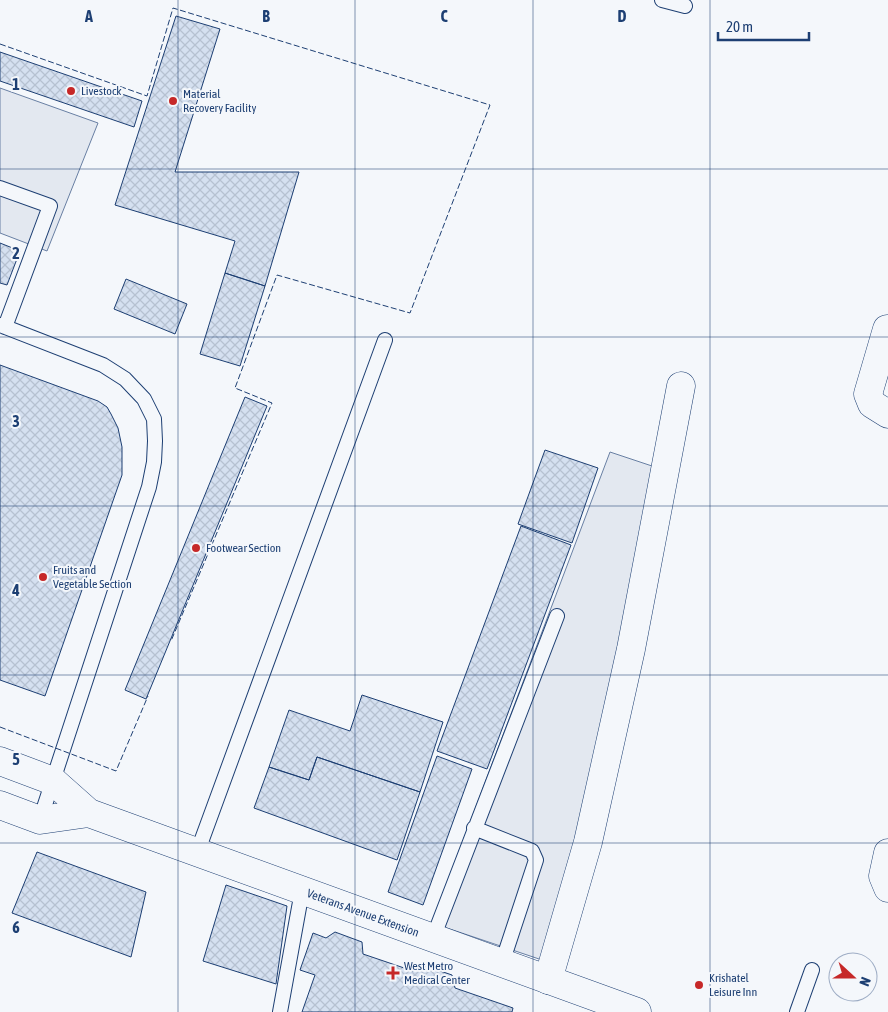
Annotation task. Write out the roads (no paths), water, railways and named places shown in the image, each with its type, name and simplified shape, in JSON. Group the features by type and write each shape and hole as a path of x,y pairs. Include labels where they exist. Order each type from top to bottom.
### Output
{"main road":[{"path":"887,329 868,394 872,404 888,414"},
{"path":"548,980 582,868 592,824 631,649 681,386"},
{"name":"Veterans Avenue Extension","path":"0,761 53,781 89,814 637,1012"},
{"name":"Veterans Avenue Extension","path":"0,805 40,820 89,814"},
{"path":"888,853 883,876 888,888"}],"lane":[{"path":"662,0 685,6"},
{"path":"0,188 50,206 2,326 103,366 125,379 144,399 154,418 154,462 149,487 40,820"},
{"path":"197,853 385,340"},
{"path":"433,938 557,616"},
{"path":"474,828 532,851 536,860 502,963"},
{"path":"280,1012 302,891"},
{"path":"797,1012 812,970"}],"place":[{"name":"Livestock","path":"71,91"},
{"name":"Material Recovery Facility","path":"173,101"},
{"name":"Footwear Section","path":"196,548"},
{"name":"Fruits and Vegetable Section","path":"43,577"},
{"name":"West Metro Medical Center","path":"393,973"},
{"name":"Krishatel Leisure Inn","path":"699,985"}]}
